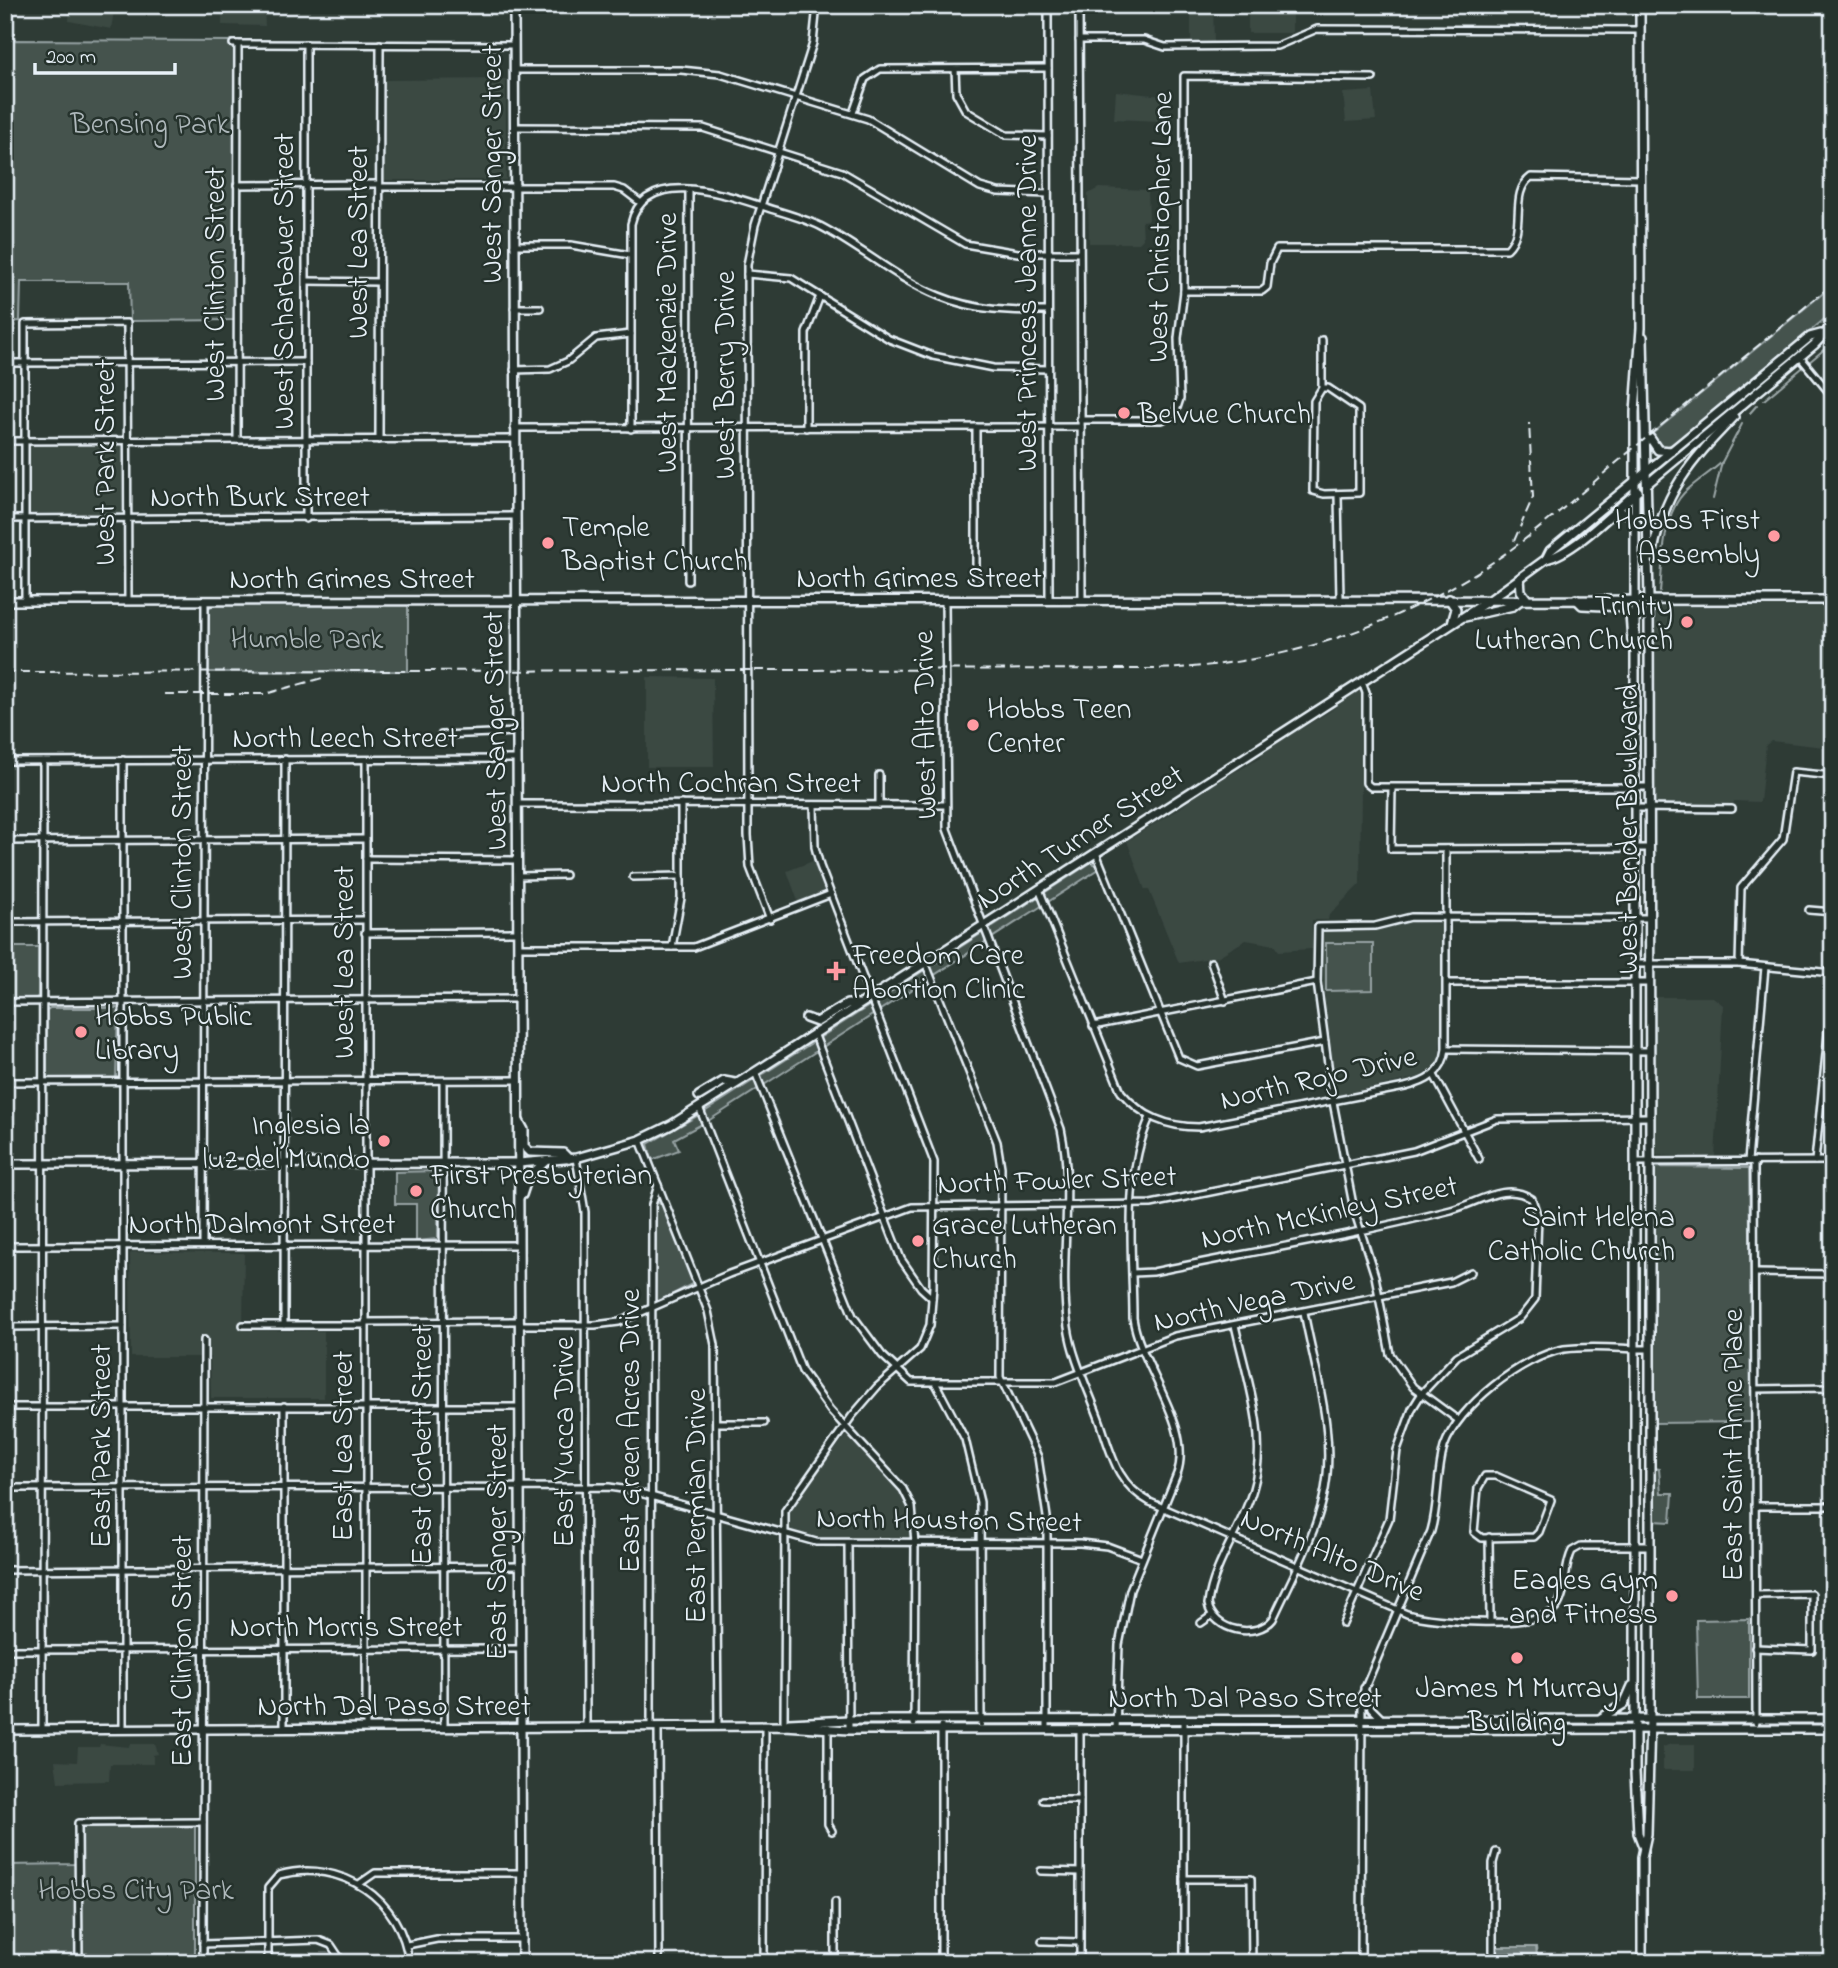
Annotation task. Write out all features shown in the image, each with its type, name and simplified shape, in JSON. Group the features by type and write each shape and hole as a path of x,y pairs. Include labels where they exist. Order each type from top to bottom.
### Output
{"main road":[{"name":"West Sanger Street","path":"514,5 519,1163"},
{"name":"West Bender Boulevard","path":"1640,5 1641,328 1647,423 1650,698 1650,1730 1647,1834 1643,1846"},
{"path":"1649,575 1658,528 1672,491 1697,454 1734,417 1739,407 1800,357 1833,325"},
{"name":"West Bender Boulevard","path":"1641,328 1635,412 1638,599 1635,1675 1638,1833 1643,1846"},
{"name":"North Turner Street","path":"1546,559 1550,551 1810,337 1821,334"},
{"name":"North Turner Street","path":"5,1164 519,1163 573,1158 640,1140 755,1072 1452,624 1546,559 1554,557 1739,407"},
{"path":"1647,423 1653,447 1664,452 1673,451"},
{"path":"1609,515 1623,511 1637,524"},
{"path":"1461,618 1513,606 1525,598 1521,591 1520,578"},
{"name":"North Grimes Street","path":"5,601 1491,598 1833,600"},
{"path":"1449,599 1456,609 1452,624"},
{"path":"1576,599 1582,605 1620,606 1628,610 1637,652"},
{"path":"1637,698 1650,698"},
{"path":"806,1018 817,1022 847,1004 859,1003"},
{"path":"699,1096 724,1081 736,1083"},
{"path":"519,1120 524,1130 526,1149 534,1153 563,1153 573,1158"},
{"path":"519,1236 524,1186 546,1161"},
{"name":"East Sanger Street","path":"519,1163 522,1963"},
{"path":"1635,1637 1650,1640"},
{"path":"1597,1719 1624,1704 1635,1675"},
{"name":"North Dal Paso Street","path":"5,1730 765,1727 828,1725 849,1720 1833,1720"},
{"name":"North Dal Paso Street","path":"828,1725 849,1730 1833,1729"},
{"path":"1643,1846 1643,1963"}],"street":[{"name":"West Berry Drive","path":"769,919 750,867 747,274 750,242 813,43 817,5"},
{"name":"West Princess Jeanne Drive","path":"1048,5 1049,600"},
{"path":"1079,5 1082,599"},
{"path":"1079,40 1144,40 1165,47 1219,48 1284,45 1317,29 1640,30"},
{"name":"West Clinton Street","path":"237,440 235,44 306,44"},
{"path":"306,44 514,46"},
{"name":"West Scharbauer Street","path":"306,44 306,519"},
{"name":"West Lea Street","path":"379,440 380,44"},
{"path":"853,113 865,79 880,69 1048,68"},
{"path":"955,69 956,93 966,111 1006,135 1048,136"},
{"path":"514,70 698,70 796,95 853,113 890,131 980,187 1009,193 1048,194"},
{"name":"West Christopher Lane","path":"1081,424 1171,417 1178,408 1178,338 1184,291 1184,76 1373,78"},
{"path":"514,127 698,127 779,150 842,172 965,244 991,250 1079,253"},
{"path":"1184,291 1262,291 1267,287 1270,262 1277,249 1507,249 1516,238 1522,188 1531,177 1640,180"},
{"path":"237,185 614,187 624,190 641,203"},
{"path":"631,429 631,224 641,203 661,192 689,189 712,191 818,225 912,284 941,297 990,310 1048,312"},
{"name":"West Mackenzie Drive","path":"688,581 689,189"},
{"path":"514,245 580,246 611,254 630,255"},
{"path":"747,274 785,276 889,339 933,356 993,368 1048,369"},
{"path":"307,281 379,282"},
{"path":"806,428 806,333 820,296"},
{"path":"514,308 540,308"},
{"name":"West Park Street","path":"25,363 25,324 127,323 128,601"},
{"path":"514,370 550,369 568,361 596,338 631,334"},
{"path":"1322,340 1322,388 1314,401 1313,491 1338,495 1359,494 1360,412 1350,401 1328,388 1322,388"},
{"path":"1800,357 1833,397"},
{"path":"5,363 306,362"},
{"path":"25,363 25,601"},
{"path":"514,428 1049,427 1081,424"},
{"path":"976,427 976,579"},
{"path":"5,441 514,439"},
{"path":"1338,495 1339,599"},
{"name":"North Burk Street","path":"5,519 515,516"},
{"name":"West Alto Drive","path":"945,600 945,805 951,842 1061,1129 1066,1158 1068,1328 1082,1374"},
{"name":"West Clinton Street","path":"203,1164 205,601"},
{"path":"1362,682 1366,693 1366,783 1371,788 1650,787"},
{"path":"441,735 518,732"},
{"path":"284,1325 285,759"},
{"name":"North Leech Street","path":"5,761 517,759"},
{"path":"122,1164 123,760"},
{"name":"West Lea Street","path":"365,1164 366,760"},
{"path":"42,1730 43,761"},
{"path":"1739,964 1741,888 1783,839 1793,772 1833,776"},
{"path":"879,775 879,805"},
{"path":"1392,788 1391,849 1650,848"},
{"name":"North Cochran Street","path":"517,804 945,805"},
{"path":"673,947 679,912 681,804"},
{"path":"784,1726 783,1535 787,1506 874,1391 914,1357 924,1343 930,1325 935,1206 935,1171 931,1153 815,847 814,804"},
{"path":"1636,808 1732,809"},
{"path":"5,842 366,839"},
{"path":"1446,849 1446,1049"},
{"path":"1096,853 1175,1052 1186,1064 1196,1066 1325,1042"},
{"path":"366,859 518,860"},
{"path":"518,876 565,875"},
{"path":"634,877 681,876"},
{"path":"1040,889 1121,1092 1132,1106 1150,1117 1135,1156 1133,1318 1182,1448 1180,1466 1130,1590 1119,1645 1116,1730"},
{"path":"518,947 697,946 831,894"},
{"path":"1809,910 1833,912"},
{"path":"1458,1420 1404,1378 1394,1362 1380,1297 1345,1167 1333,1102 1317,982 1318,927 1364,927 1396,919 1650,918"},
{"path":"5,922 365,920"},
{"path":"365,933 518,932"},
{"path":"925,962 997,1142 1001,1167 1001,1384 1026,1427 1038,1457 1045,1493 1047,1730"},
{"path":"1211,962 1225,1001"},
{"path":"1636,964 1739,964 1833,973"},
{"name":"East Saint Anne Place","path":"1756,1729 1755,1273 1751,1161 1765,967"},
{"path":"1093,1026 1317,982"},
{"path":"1447,983 1650,983"},
{"path":"1815,1161 1833,986"},
{"path":"5,1002 365,1002 519,999"},
{"path":"814,1034 901,1259 921,1288 932,1298"},
{"name":"North Rojo Drive","path":"1150,1117 1171,1125 1199,1127 1418,1084 1434,1075 1442,1065 1446,1049 1650,1051"},
{"path":"755,1072 853,1316 868,1339 897,1371"},
{"path":"1434,1075 1479,1160"},
{"path":"5,1082 519,1080"},
{"name":"East Corbett Street","path":"443,1081 444,1727"},
{"path":"699,1107 802,1371 816,1393 903,1489 913,1514 914,1730"},
{"name":"North Fowler Street","path":"243,1325 443,1322 586,1325 619,1322 760,1263 912,1207 1133,1205 1177,1200 1426,1148 1481,1124 1511,1117 1650,1117"},
{"path":"640,1140 658,1185"},
{"name":"East Yucca Drive","path":"573,1158 585,1212 586,1727"},
{"path":"1637,1162 1833,1161"},
{"name":"East Park Street","path":"122,1164 123,1729"},
{"path":"203,1164 203,1245"},
{"name":"East Lea Street","path":"365,1164 366,1728"},
{"name":"East Permian Drive","path":"658,1185 699,1287 715,1345 718,1423 718,1727"},
{"name":"East Green Acres Drive","path":"658,1185 652,1205 651,1308 659,1963"},
{"name":"North McKinley Street","path":"1133,1273 1153,1272 1454,1210 1507,1191 1521,1193 1532,1199 1538,1217 1537,1286 1530,1307 1510,1325 1457,1356 1422,1393"},
{"name":"North Dalmont Street","path":"5,1246 519,1245"},
{"name":"North Vega Drive","path":"897,1371 911,1382 936,1384 1056,1382 1175,1336 1451,1282 1471,1272"},
{"path":"1755,1273 1833,1274"},
{"path":"1235,1325 1257,1432 1259,1459 1254,1488 1209,1597 1211,1616 1223,1626 1237,1629 1261,1628 1270,1623 1298,1565 1321,1507 1328,1457 1325,1418 1304,1312"},
{"path":"5,1326 123,1326"},
{"name":"East Clinton Street","path":"203,1963 204,1340"},
{"path":"1361,1963 1360,1720 1364,1688 1431,1531 1436,1511 1439,1467 1445,1445 1458,1420 1489,1388 1547,1354 1571,1349 1650,1349"},
{"name":"North Alto Drive","path":"1082,1374 1122,1481 1138,1496 1398,1610 1429,1620 1534,1620 1550,1614 1562,1596 1569,1556 1576,1548 1650,1546"},
{"path":"936,1384 965,1439 980,1502 981,1730"},
{"path":"1755,1388 1833,1388"},
{"path":"1343,1624 1389,1519 1400,1437 1422,1393"},
{"path":"284,1406 284,1728"},
{"path":"5,1407 519,1407"},
{"path":"718,1423 764,1423"},
{"path":"1485,1476 1496,1476 1551,1500 1545,1520 1534,1537 1489,1537 1482,1538 1474,1532 1478,1488 1485,1476"},
{"name":"North Houston Street","path":"5,1489 444,1486 619,1488 816,1542 1047,1543 1107,1546 1142,1559"},
{"path":"1755,1506 1833,1506"},
{"path":"1489,1537 1490,1620"},
{"path":"848,1543 849,1730"},
{"path":"5,1570 519,1566"},
{"path":"1755,1648 1812,1650 1812,1594 1756,1595"},
{"path":"1201,1623 1211,1616"},
{"name":"North Morris Street","path":"5,1650 519,1649"},
{"path":"1364,1688 1373,1712 1384,1720"},
{"path":"941,1720 941,1963"},
{"path":"1184,1720 1184,1963"},
{"path":"828,1725 828,1824 832,1831"},
{"path":"764,1963 765,1727"},
{"path":"1080,1730 1080,1963"},
{"path":"1043,1800 1080,1800"},
{"path":"79,1963 78,1823 203,1822"},
{"path":"1493,1963 1493,1863 1496,1852"},
{"path":"1041,1871 1080,1872"},
{"path":"359,1884 375,1872 522,1872"},
{"path":"268,1963 267,1901 270,1883 279,1875 287,1873 338,1875 359,1884 382,1901 392,1913 408,1945 410,1963"},
{"path":"1184,1879 1251,1879 1252,1963"},
{"path":"835,1902 835,1963"},
{"path":"408,1945 437,1939 523,1940"},
{"path":"203,1944 318,1940 331,1945 343,1963"},
{"path":"1042,1941 1080,1942"}],"shaded area":[{"path":"70,5 115,5 111,29 69,21"},
{"path":"222,5 264,5 265,26 222,25"},
{"path":"1191,5 1213,5 1214,42 1191,41"},
{"path":"1248,5 1292,5 1292,33 1248,33"},
{"path":"506,79 506,180 385,180 385,80"},
{"path":"1116,91 1162,96 1159,121 1114,119"},
{"path":"1373,91 1376,120 1346,122 1343,93"},
{"path":"1099,188 1148,190 1149,220 1142,221 1143,239 1139,243 1089,243 1088,194"},
{"path":"29,444 122,444 122,513 29,514"},
{"path":"1660,605 1833,606 1833,672 1824,747 1771,741 1766,745 1760,802 1734,801 1733,806 1657,805 1654,802 1654,608"},
{"path":"647,677 713,678 714,767 647,767"},
{"path":"1357,691 1362,694 1360,884 1329,915 1328,920 1312,920 1312,949 1279,951 1275,945 1246,940 1217,957 1179,963 1149,890 1145,890 1127,841 1180,808 1207,787 1261,758 1262,752 1329,712"},
{"path":"813,861 826,893 799,904 787,871"},
{"path":"1402,921 1442,924 1442,1033 1439,1058 1434,1067 1419,1077 1336,1094 1323,984 1322,934 1324,931 1370,930"},
{"path":"1654,997 1713,997 1723,1005 1715,1158 1654,1155"},
{"path":"244,1253 243,1330 324,1331 324,1398 211,1398 210,1357 131,1357 130,1254"},
{"path":"848,1433 904,1495 911,1516 911,1540 811,1539 788,1533 789,1510 792,1504"},
{"path":"100,1744 129,1747 130,1744 155,1744 158,1754 153,1755 153,1764 110,1764 109,1781 58,1782 55,1761 77,1762 78,1747 99,1747"},
{"path":"1671,1744 1695,1744 1695,1770 1663,1770 1663,1747"},
{"path":"1498,1947 1536,1947 1538,1963 1497,1963"}],"green space":[{"name":"Bensing Park","path":"5,40 234,41 234,320 130,321 129,282 21,282 20,321 5,322"},
{"path":"1833,285 1833,312 1675,443 1666,447 1656,446 1652,434"},
{"name":"Humble Park","path":"212,605 408,605 408,671 207,672 207,611"},
{"path":"1092,862 1099,869 708,1121 674,1139 679,1150 652,1160 648,1144 706,1111"},
{"path":"1326,943 1373,943 1373,990 1326,991"},
{"path":"5,947 38,947 38,996 35,1000 5,1000"},
{"path":"118,1008 116,1080 47,1079 47,1010"},
{"path":"1653,1167 1749,1168 1753,1422 1654,1423"},
{"path":"439,1171 438,1239 416,1241 416,1204 395,1204 395,1172"},
{"path":"658,1202 663,1205 694,1283 658,1302 654,1299 654,1204"},
{"path":"1654,1468 1659,1469 1661,1493 1673,1493 1671,1522 1654,1521"},
{"path":"1749,1619 1749,1699 1698,1699 1696,1620"},
{"name":"Hobbs City Park","path":"195,1826 195,1963 5,1963 5,1865 76,1864 80,1827"}],"waterway":[{"path":"1764,400 1833,342"},
{"path":"1750,413 1757,405"},
{"path":"1713,499 1722,462 1742,424"},
{"path":"1660,592 1665,540 1671,514 1684,493 1722,462"}],"railway":[{"path":"5,672 1155,669 1201,666 1289,651 1332,640 1414,607 1454,586 1511,550 1833,284"},
{"path":"1514,541 1533,497 1529,423"},
{"path":"164,694 265,694 326,677"}],"place":[{"name":"Belvue Church","path":"1124,413"},
{"name":"Hobbs First Assembly","path":"1774,536"},
{"name":"Temple Baptist Church","path":"548,543"},
{"name":"Trinity Lutheran Church","path":"1687,622"},
{"name":"Hobbs Teen Center","path":"973,725"},
{"name":"Freedom Care Abortion Clinic","path":"836,971"},
{"name":"Hobbs Public Library","path":"81,1032"},
{"name":"Inglesia la luz del Mundo","path":"384,1141"},
{"name":"First Presbyterian Church","path":"416,1191"},
{"name":"Saint Helena Catholic Church","path":"1689,1233"},
{"name":"Grace Lutheran Church","path":"918,1241"},
{"name":"Eagles Gym and Fitness","path":"1672,1596"},
{"name":"James M Murray Building","path":"1517,1658"}]}
